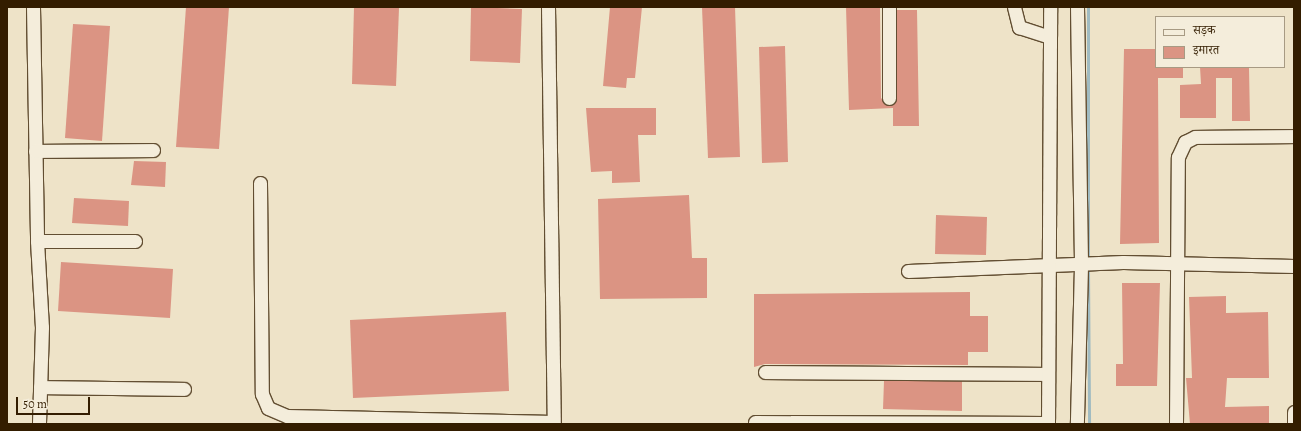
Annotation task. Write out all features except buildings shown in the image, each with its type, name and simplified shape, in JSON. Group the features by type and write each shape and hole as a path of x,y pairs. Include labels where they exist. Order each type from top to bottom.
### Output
{"street":[{"path":"34,7 37,241 42,326 39,424"},
{"path":"260,183 262,394 268,408 287,416 554,423 548,7"},
{"path":"889,7 889,98"},
{"path":"1014,7 1018,27 1049,37"},
{"path":"755,422 1048,423 1050,7"},
{"path":"1077,7 1081,266 1077,424"},
{"path":"1176,424 1178,157 1185,142 1195,137 1294,136"},
{"path":"35,151 153,150"},
{"path":"37,241 135,240"},
{"path":"908,271 1178,262 1294,266"},
{"path":"764,372 1048,374"},
{"path":"40,387 184,389"},
{"path":"1294,412 1294,424"}],"waterway":[{"path":"1088,7 1088,256"},
{"path":"1088,269 1089,424"}]}
